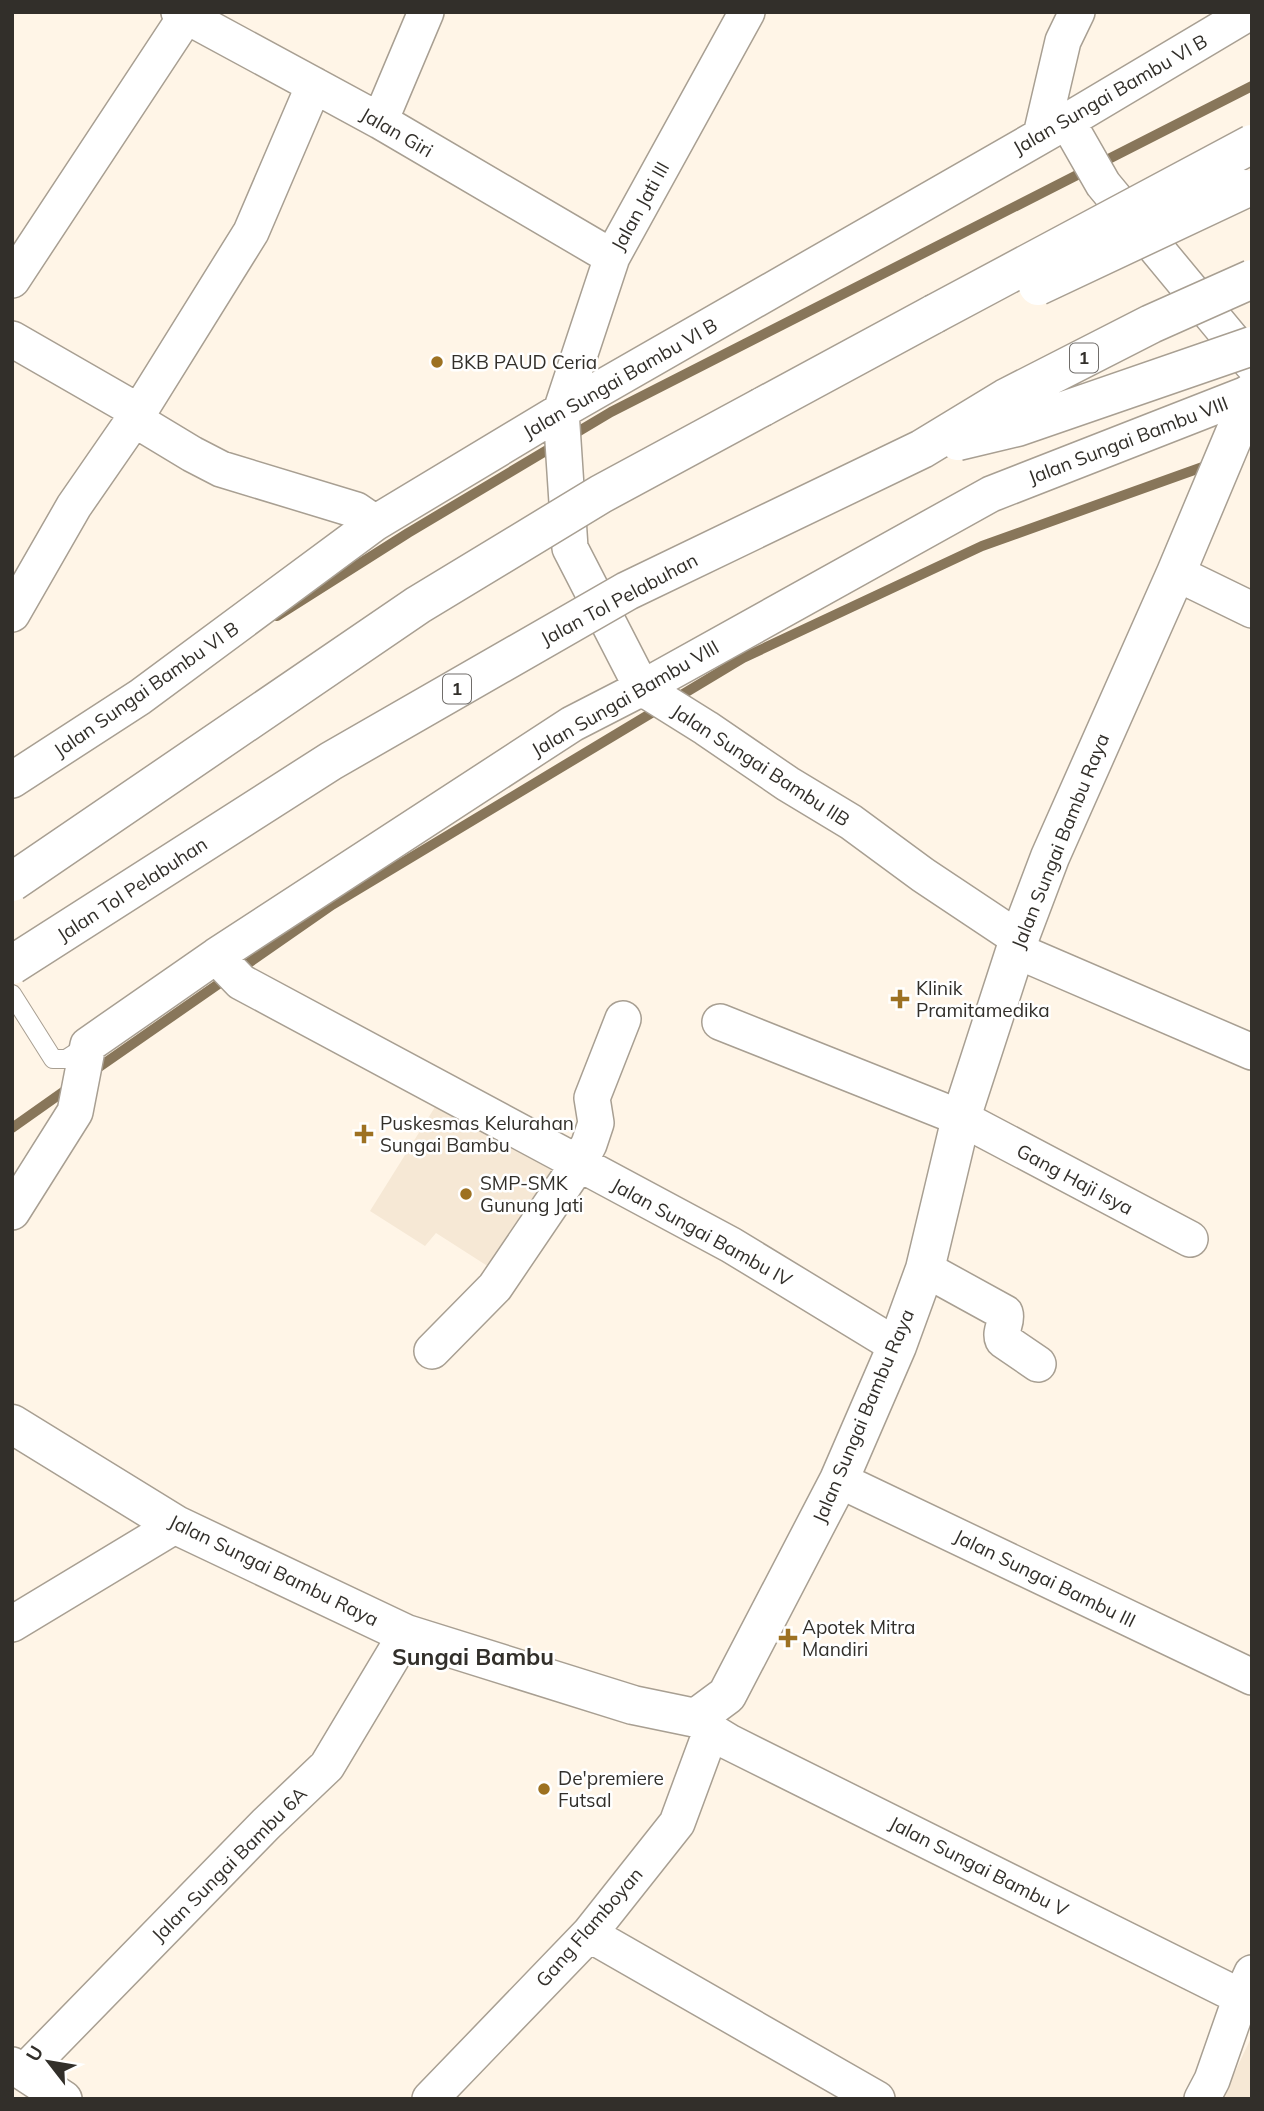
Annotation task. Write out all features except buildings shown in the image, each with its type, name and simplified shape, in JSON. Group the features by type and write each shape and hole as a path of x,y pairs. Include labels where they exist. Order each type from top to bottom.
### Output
{"main road":[{"path":"12,882 418,605 601,494 1252,144"},
{"path":"934,314 967,318 983,312 1252,186"},
{"name":"Jalan Tol Pelabuhan","path":"12,965 331,761 627,590 922,449 1006,398 1151,324 1252,279"},
{"path":"922,449 1017,427 1252,346"},
{"name":"Jalan Sungai Bambu Raya","path":"12,1424 176,1525 406,1634 703,1725 727,1695 839,1480 897,1346 925,1269 961,1118 1017,944 1050,856 1176,573 1252,392"}],"street":[{"path":"380,121 426,12"},
{"name":"Jalan Jati III","path":"564,436 612,257 747,12"},
{"path":"1077,12 1063,41 1054,128 1084,153 1103,184 1252,364"},
{"name":"Jalan Sungai Bambu VI B","path":"12,780 140,696 375,523 564,436 1054,128 1250,12"},
{"path":"12,280 182,14"},
{"name":"Jalan Giri","path":"182,14 380,121 612,257"},
{"path":"12,614 74,506 137,415 251,232 314,85"},
{"path":"12,339 137,415 192,454 221,469 356,510 375,523"},
{"name":"Jalan Sungai Bambu VIII","path":"86,1053 225,966 572,724 647,691 991,494 1252,392"},
{"name":"Jalan Sungai Bambu IIB","path":"564,436 570,548 647,691 850,822 1017,944 1252,1052"},
{"path":"1176,573 1252,610"},
{"name":"Jalan Sungai Bambu IV","path":"225,966 731,1245 897,1346"},
{"path":"432,1351 495,1287 579,1163 596,1124 592,1097 623,1019"},
{"name":"Gang Haji Isya","path":"720,1022 961,1118 1190,1239"},
{"path":"12,1212 75,1112 86,1053"},
{"path":"925,1269 1005,1313 1001,1335 1003,1340 1038,1364"},
{"name":"Jalan Sungai Bambu III","path":"839,1480 1252,1677"},
{"path":"12,1624 176,1525"},
{"name":"Jalan Sungai Bambu 6A","path":"18,2069 327,1766 406,1634"},
{"name":"Gang Flamboyan","path":"430,2099 589,1934 677,1823 703,1725"},
{"name":"Jalan Sungai Bambu V","path":"703,1725 1247,1985"},
{"path":"589,1934 869,2097"},
{"path":"1202,2099 1247,1985"},
{"path":"18,2069 64,2099"}],"lane":[{"path":"12,994 53,1059 66,1059 86,1053"}],"shaded area":[{"name":"SMP-SMK Gunung Jati","path":"440,1099 562,1177 500,1274 436,1233 425,1246 370,1211"},
{"path":"1252,2036 1252,2099 1222,2099"}],"waterway":[{"path":"277,616 408,533 611,412 1252,86"},
{"path":"92,1072 332,905 743,658 982,546 1211,464"},
{"path":"12,1128 70,1087"}],"place":[{"name":"BKB PAUD Ceria","path":"437,362"},
{"name":"Klinik Pramitamedika","path":"900,999"},
{"name":"Puskesmas Kelurahan Sungai Bambu","path":"364,1134"},
{"name":"SMP-SMK Gunung Jati","path":"466,1194"},
{"name":"Apotek Mitra Mandiri","path":"788,1638"},
{"name":"De'premiere Futsal","path":"544,1789"}],"district":[{"name":"Sungai Bambu","path":"473,1657"}]}
